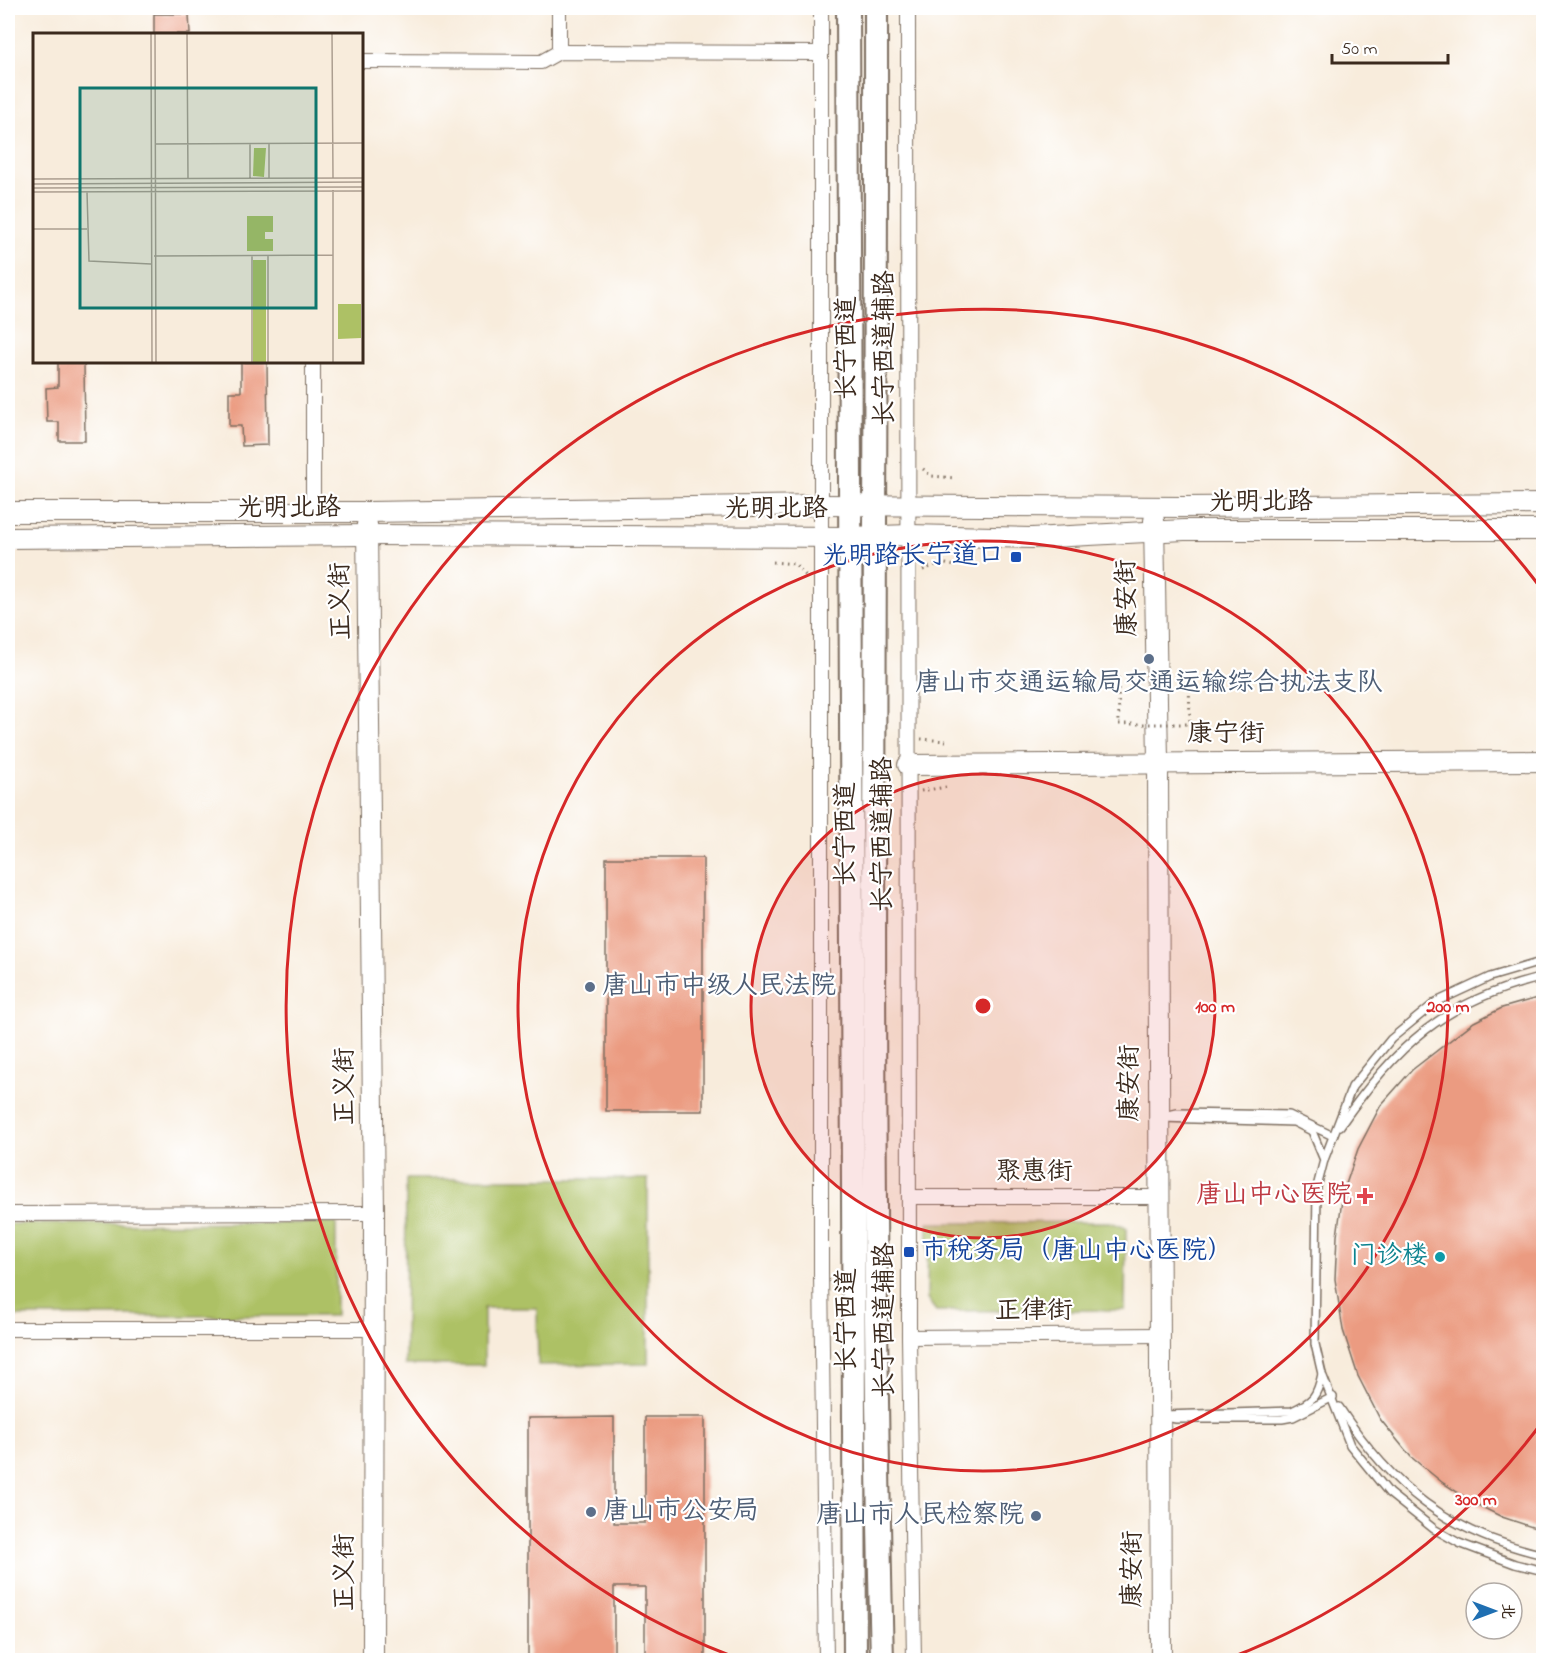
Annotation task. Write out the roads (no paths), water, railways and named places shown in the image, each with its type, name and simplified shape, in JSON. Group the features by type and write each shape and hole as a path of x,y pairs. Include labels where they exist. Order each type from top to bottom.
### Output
{"main road":[{"name":"长宁西道","path":"848,8 855,1660"},
{"name":"长宁西道","path":"876,8 875,1058 877,1466 882,1660"},
{"name":"光明北路","path":"8,512 368,512 820,505 910,507 1544,504"},
{"name":"康安街","path":"1153,506 1158,762 1161,1660"},
{"name":"正义街","path":"368,512 374,1213 373,1660"},
{"name":"光明北路","path":"8,538 367,535 850,537 910,535 1032,538 1184,530 1544,530"},
{"name":"康宁街","path":"908,765 1544,761"}],"street":[{"path":"559,52 560,8"},
{"path":"821,8 819,537 821,593 821,1272 825,1660"},
{"name":"长宁西道辅路","path":"908,8 909,1336 914,1660"},
{"path":"363,61 541,62 559,52 821,53"},
{"path":"313,363 313,511"},
{"name":"聚惠街","path":"909,1197 1159,1197"},
{"path":"8,1214 374,1213"},
{"path":"8,1329 374,1329"},
{"name":"正律街","path":"909,1336 1160,1335"}],"lane":[{"path":"1544,961 1517,967 1461,988 1415,1018 1385,1047 1352,1087 1324,1160 1317,1187 1315,1344 1322,1374 1350,1445 1369,1470 1413,1514 1459,1543 1515,1564 1544,1571"},
{"path":"1333,1136 1376,1076 1419,1033 1466,1003 1521,982 1544,977"},
{"path":"1158,1117 1177,1113 1288,1114 1333,1136"},
{"path":"1158,1117 1176,1120 1294,1122 1312,1131 1324,1160"},
{"path":"1161,1415 1292,1411 1311,1402 1322,1374"},
{"path":"1161,1415 1176,1419 1282,1419 1293,1417 1333,1397"},
{"path":"1333,1397 1373,1455 1417,1499 1464,1528 1520,1549 1544,1555"}],"place":[{"name":"光明路长宁道口","path":"1016,557"},
{"name":"唐山市交通运输局交通运输综合执法支队","path":"1149,659"},
{"name":"唐山市中级人民法院","path":"590,987"},
{"name":"唐山中心医院","path":"1365,1196"},
{"name":"市税务局（唐山中心医院）","path":"909,1252"},
{"name":"门诊楼","path":"1440,1257"},
{"name":"唐山市公安局","path":"591,1512"},
{"name":"唐山市人民检察院","path":"1036,1516"}]}
